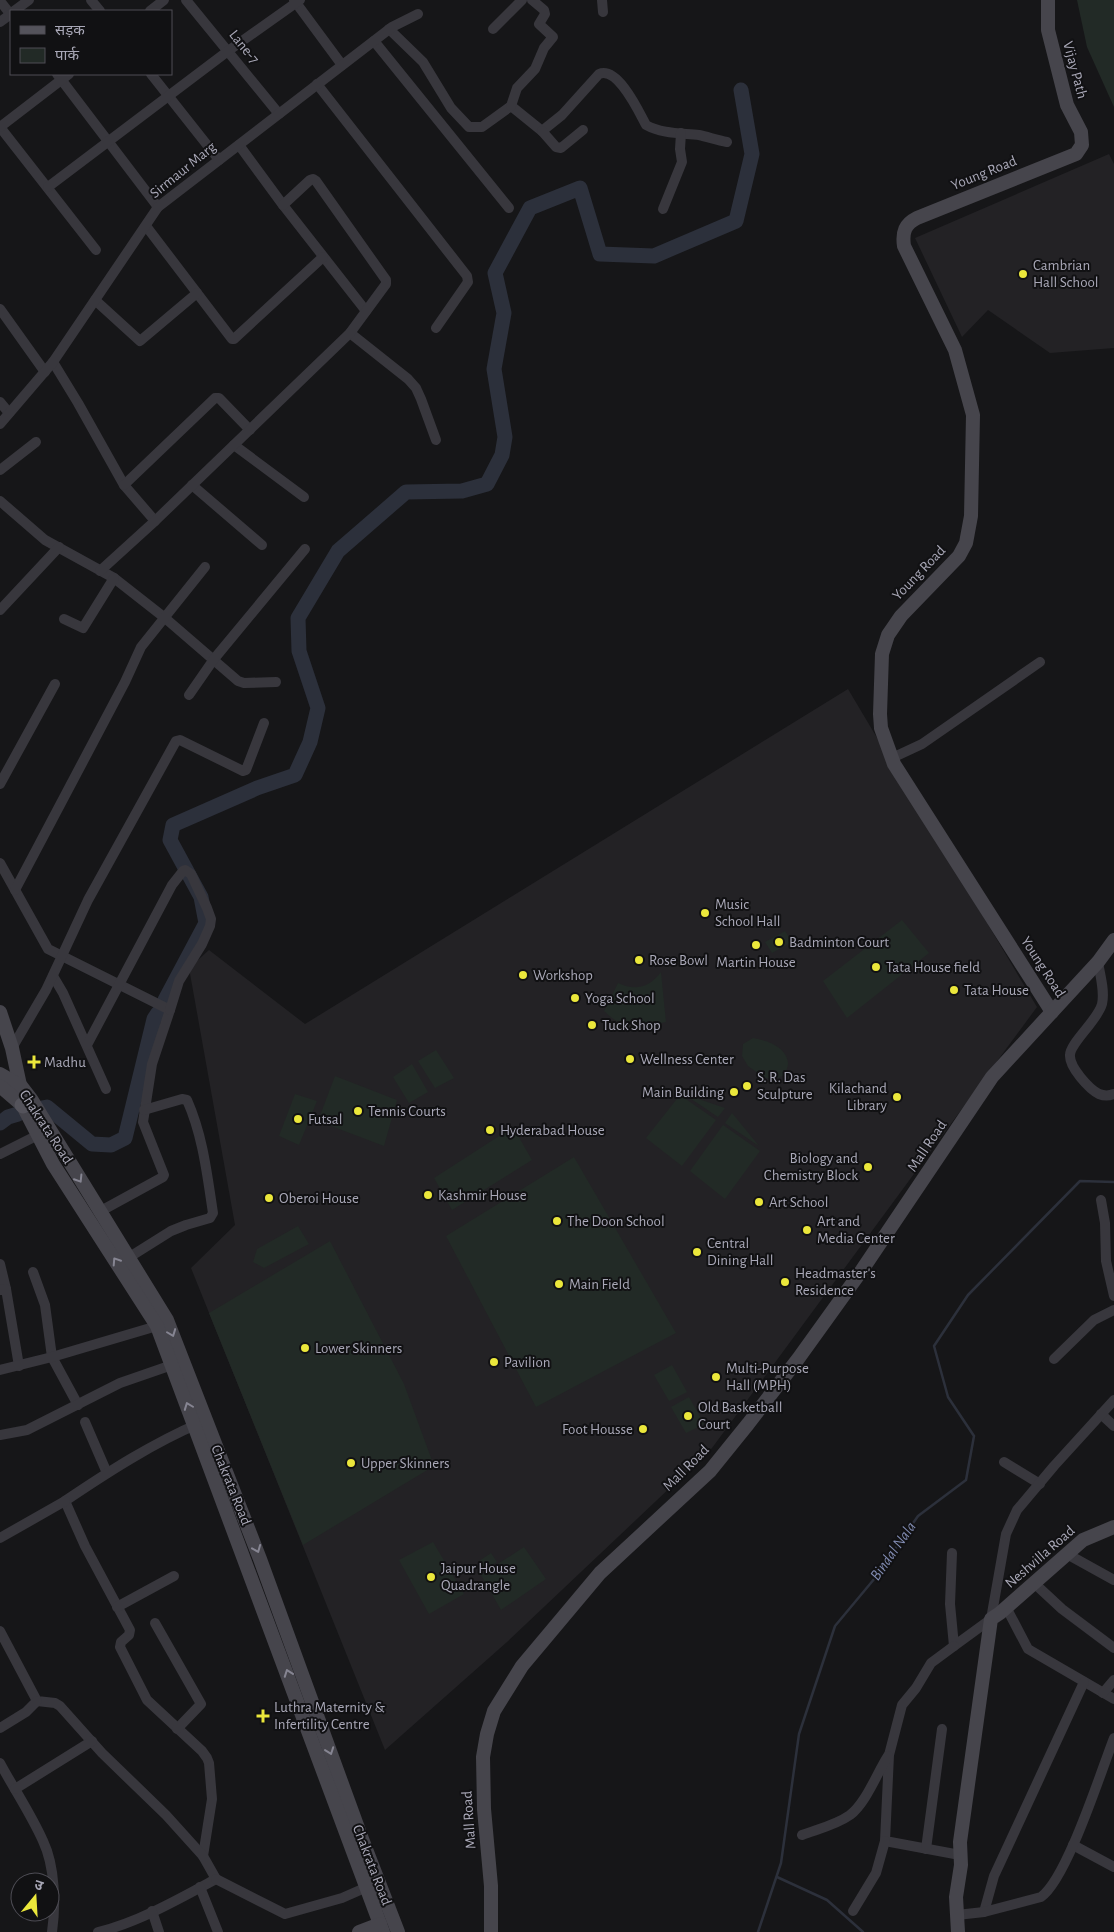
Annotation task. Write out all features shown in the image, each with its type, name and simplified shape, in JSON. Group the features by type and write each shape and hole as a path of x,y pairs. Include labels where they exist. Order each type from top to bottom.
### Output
{"street":[{"path":"17,10 29,0"},
{"path":"91,0 99,10"},
{"path":"151,10 164,0"},
{"name":"Lane-7","path":"186,0 279,114"},
{"path":"493,30 522,0"},
{"path":"391,28 423,62 451,108 469,127 482,126 511,106 517,88 535,69 544,48 553,37 539,24 545,14 544,10 532,0"},
{"path":"602,0 603,12"},
{"name":"Vijay Path","path":"1048,0 1048,30 1067,105 1081,132 1082,145"},
{"path":"0,1 10,12"},
{"path":"48,188 297,1 342,65"},
{"name":"Sirmaur Marg","path":"0,424 53,362 158,207 391,28 418,14"},
{"path":"374,41 510,208"},
{"path":"542,131 562,115 598,74 603,72 616,80 628,92 646,125 654,129 726,142"},
{"path":"152,75 219,160"},
{"path":"96,250 0,127 62,76 158,207"},
{"path":"317,84 467,276 468,282 436,328"},
{"path":"511,106 542,131 556,147 561,148 583,130"},
{"path":"663,209 682,162 680,149 681,133"},
{"path":"239,145 283,206 366,311"},
{"name":"Young Road","path":"1052,1012 892,758 881,728 882,654 888,635 901,616 959,556 966,543 972,516 973,415 955,350 904,246 903,231 910,222 917,218 1076,154 1082,145"},
{"path":"100,571 155,521 350,333 386,284 386,280 316,181 310,180 283,206"},
{"path":"146,226 230,338 234,339 323,257"},
{"path":"95,300 140,341 197,293"},
{"path":"0,309 45,372"},
{"path":"350,333 408,379 416,388 436,440"},
{"path":"53,362 78,402 124,485 155,521"},
{"path":"124,485 215,398 219,398 250,430"},
{"path":"0,402 9,413"},
{"path":"0,470 36,442"},
{"path":"234,445 304,497"},
{"path":"192,485 262,545"},
{"path":"0,501 45,540 114,578 241,682 276,682"},
{"path":"0,610 58,547"},
{"path":"188,695 214,660 305,549"},
{"path":"16,890 125,682 139,651 205,566"},
{"path":"64,619 83,628 114,578"},
{"path":"892,758 922,744 1040,662"},
{"path":"0,784 55,684"},
{"path":"12,1048 53,976 88,900 176,741 180,740 243,771 246,770 264,723"},
{"path":"0,863 48,949 170,1010"},
{"path":"87,1045 172,885 183,871 189,873 209,913 210,926 202,944 179,981 152,1064 144,1110 144,1129 164,1174 163,1177 100,1212"},
{"name":"Mall Road","path":"491,1932 491,1886 484,1809 483,1757 486,1734 494,1711 522,1666 600,1573 710,1470 748,1424 862,1270 992,1077 1098,962 1114,940"},
{"path":"1098,962 1102,986 1102,1004 1093,1022 1072,1049 1070,1055 1071,1062 1080,1078 1098,1094 1114,1094"},
{"path":"53,976 63,993 106,1089"},
{"path":"0,1012 12,1048 21,1086 23,1106"},
{"name":"Chakrata Road","path":"0,1074 21,1086 44,1132 53,1164 158,1326 172,1365 201,1423 260,1559 398,1932"},
{"name":"Chakrata Road","path":"0,1086 23,1106 44,1132 100,1212 167,1320 201,1423 382,1928"},
{"path":"128,1258 171,1231 210,1218 213,1212 202,1144 196,1120 187,1100 182,1099 144,1110"},
{"path":"0,1154 44,1132"},
{"path":"1101,1200 1105,1223 1106,1261 1114,1296"},
{"path":"0,1264 3,1290 19,1366"},
{"path":"33,1272 45,1305 52,1358 78,1405"},
{"path":"1054,1360 1094,1320 1114,1310"},
{"path":"0,1370 52,1358 158,1326"},
{"path":"0,1435 27,1430 120,1383 172,1365"},
{"path":"958,1932 956,1897 961,1865 960,1842 991,1619 1008,1528 1017,1510 1114,1400"},
{"path":"1101,1414 1114,1426"},
{"path":"85,1422 108,1473"},
{"path":"0,1538 172,1436 201,1423"},
{"path":"1004,1462 1040,1484"},
{"path":"65,1501 85,1546 130,1633 121,1642 120,1647 143,1694 202,1751 209,1763 212,1799 204,1856"},
{"name":"Neshvilla Road","path":"991,1619 1089,1536 1114,1527"},
{"path":"952,1553 950,1604 954,1646"},
{"path":"1067,1554 1114,1580"},
{"path":"117,1607 174,1576"},
{"path":"1034,1583 1062,1609 1114,1648"},
{"path":"1006,1608 1028,1649 1114,1699"},
{"path":"853,1911 876,1873 885,1841 889,1755 905,1700 916,1688 931,1663 991,1619"},
{"path":"155,1623 201,1704 178,1729"},
{"path":"0,1631 37,1701"},
{"path":"1103,1693 1114,1680"},
{"path":"984,1912 994,1876 1084,1682"},
{"path":"37,1701 55,1703 60,1706 102,1753 166,1815 204,1856 216,1879 285,1914 342,1898 367,1887"},
{"path":"0,1728 26,1712 37,1701"},
{"path":"926,1849 942,1729"},
{"path":"15,1789 92,1741"},
{"path":"957,1914 984,1912 1044,1896 1058,1875 1073,1845 1113,1744"},
{"path":"802,1834 827,1826 851,1815 863,1800 889,1755"},
{"path":"0,1763 44,1842 50,1865 55,1912 52,1932"},
{"path":"885,1841 960,1855"},
{"path":"1073,1845 1114,1867"},
{"path":"98,1932 111,1929 152,1911 216,1879"},
{"path":"200,1888 218,1932"},
{"path":"152,1911 160,1932"},
{"path":"359,1932 382,1928"}],"shaded area":[{"name":"Cambrian Hall School","path":"1109,154 1114,164 1114,348 1050,353 988,310 962,337 915,238"},
{"name":"The Doon School","path":"848,689 1037,1007 712,1448 507,1642 385,1750 191,1268 235,1225 189,968 209,950 305,1024"}],"green space":[{"path":"1077,0 1114,0 1114,107 1087,47"},
{"name":"Tata House field","path":"902,920 929,953 847,1018 823,981"},
{"name":"Badminton Court","path":"785,931 792,942 772,953 765,942"},
{"path":"661,972 666,1022 648,1025 623,1023 615,1020 604,1011 618,983 630,987 647,985"},
{"path":"753,1038 769,1042 784,1052 788,1063 785,1075 775,1079 765,1078 748,1066 742,1056 743,1044"},
{"path":"436,1050 454,1078 435,1088 418,1061"},
{"path":"412,1064 428,1092 409,1103 393,1077"},
{"name":"Tennis Courts","path":"335,1076 397,1100 384,1146 318,1121"},
{"name":"Futsal","path":"295,1094 317,1101 299,1145 279,1136"},
{"path":"684,1094 725,1108 718,1117"},
{"path":"680,1095 716,1120 682,1166 646,1138"},
{"path":"732,1113 759,1146 725,1123"},
{"path":"723,1125 760,1151 725,1199 690,1171"},
{"path":"513,1127 532,1160 452,1210 434,1178"},
{"name":"Main Field","path":"574,1157 676,1333 536,1407 446,1236"},
{"path":"298,1226 309,1244 264,1268 253,1262 257,1249"},
{"name":"Lower Skinners","path":"330,1241 404,1384 434,1466 303,1545 209,1313"},
{"name":"Old Basketball Court","path":"672,1365 687,1392 669,1401 654,1375"},
{"name":"Old Basketball Court","path":"689,1397 704,1424 686,1433 671,1407"},
{"name":"Jaipur House Quadrangle","path":"433,1542 464,1594 429,1614 399,1560"},
{"path":"524,1547 546,1579 501,1610 481,1575"},
{"path":"491,1553 497,1562 484,1570 479,1561"}],"waterway":[{"path":"165,1000 206,923 201,897 170,840 173,825 257,788 295,775 310,742 318,708 299,651 298,618 338,551 406,492 462,491 487,484 502,455 505,437 494,369 504,313 495,273 530,208 580,188 600,254 654,256 736,221 752,154 741,90"},
{"path":"42,1108 47,1107 92,1144 111,1145 125,1138 154,1019 158,1013"},
{"path":"0,1123 8,1117 18,1114"},
{"name":"Bindal Nala","path":"758,1932 781,1863 799,1734 835,1626 875,1578 918,1516 966,1480 974,1436 948,1397 934,1346 968,1295 1080,1181 1114,1182"},
{"path":"777,1877 827,1900 863,1932"}],"place":[{"name":"Cambrian Hall School","path":"1023,274"},
{"name":"Music School Hall","path":"705,913"},
{"name":"Badminton Court","path":"779,942"},
{"name":"Martin House","path":"756,945"},
{"name":"Rose Bowl","path":"639,960"},
{"name":"Tata House field","path":"876,967"},
{"name":"Workshop","path":"523,975"},
{"name":"Tata House","path":"954,990"},
{"name":"Yoga School","path":"575,998"},
{"name":"Tuck Shop","path":"592,1025"},
{"name":"Wellness Center","path":"630,1059"},
{"name":"Madhu","path":"34,1062"},
{"name":"S. R. Das Sculpture","path":"747,1086"},
{"name":"Main Building","path":"734,1092"},
{"name":"Kilachand Library","path":"897,1097"},
{"name":"Tennis Courts","path":"358,1111"},
{"name":"Futsal","path":"298,1119"},
{"name":"Hyderabad House","path":"490,1130"},
{"name":"Biology and Chemistry Block","path":"868,1167"},
{"name":"Kashmir House","path":"428,1195"},
{"name":"Oberoi House","path":"269,1198"},
{"name":"Art School","path":"759,1202"},
{"name":"The Doon School","path":"557,1221"},
{"name":"Art and Media Center","path":"807,1230"},
{"name":"Central Dining Hall","path":"697,1252"},
{"name":"Headmaster's Residence","path":"785,1282"},
{"name":"Main Field","path":"559,1284"},
{"name":"Lower Skinners","path":"305,1348"},
{"name":"Pavilion","path":"494,1362"},
{"name":"Multi-Purpose Hall (MPH)","path":"716,1377"},
{"name":"Old Basketball Court","path":"688,1416"},
{"name":"Foot Housse","path":"643,1429"},
{"name":"Upper Skinners","path":"351,1463"},
{"name":"Jaipur House Quadrangle","path":"431,1577"},
{"name":"Luthra Maternity & Infertility Centre","path":"263,1716"}]}
